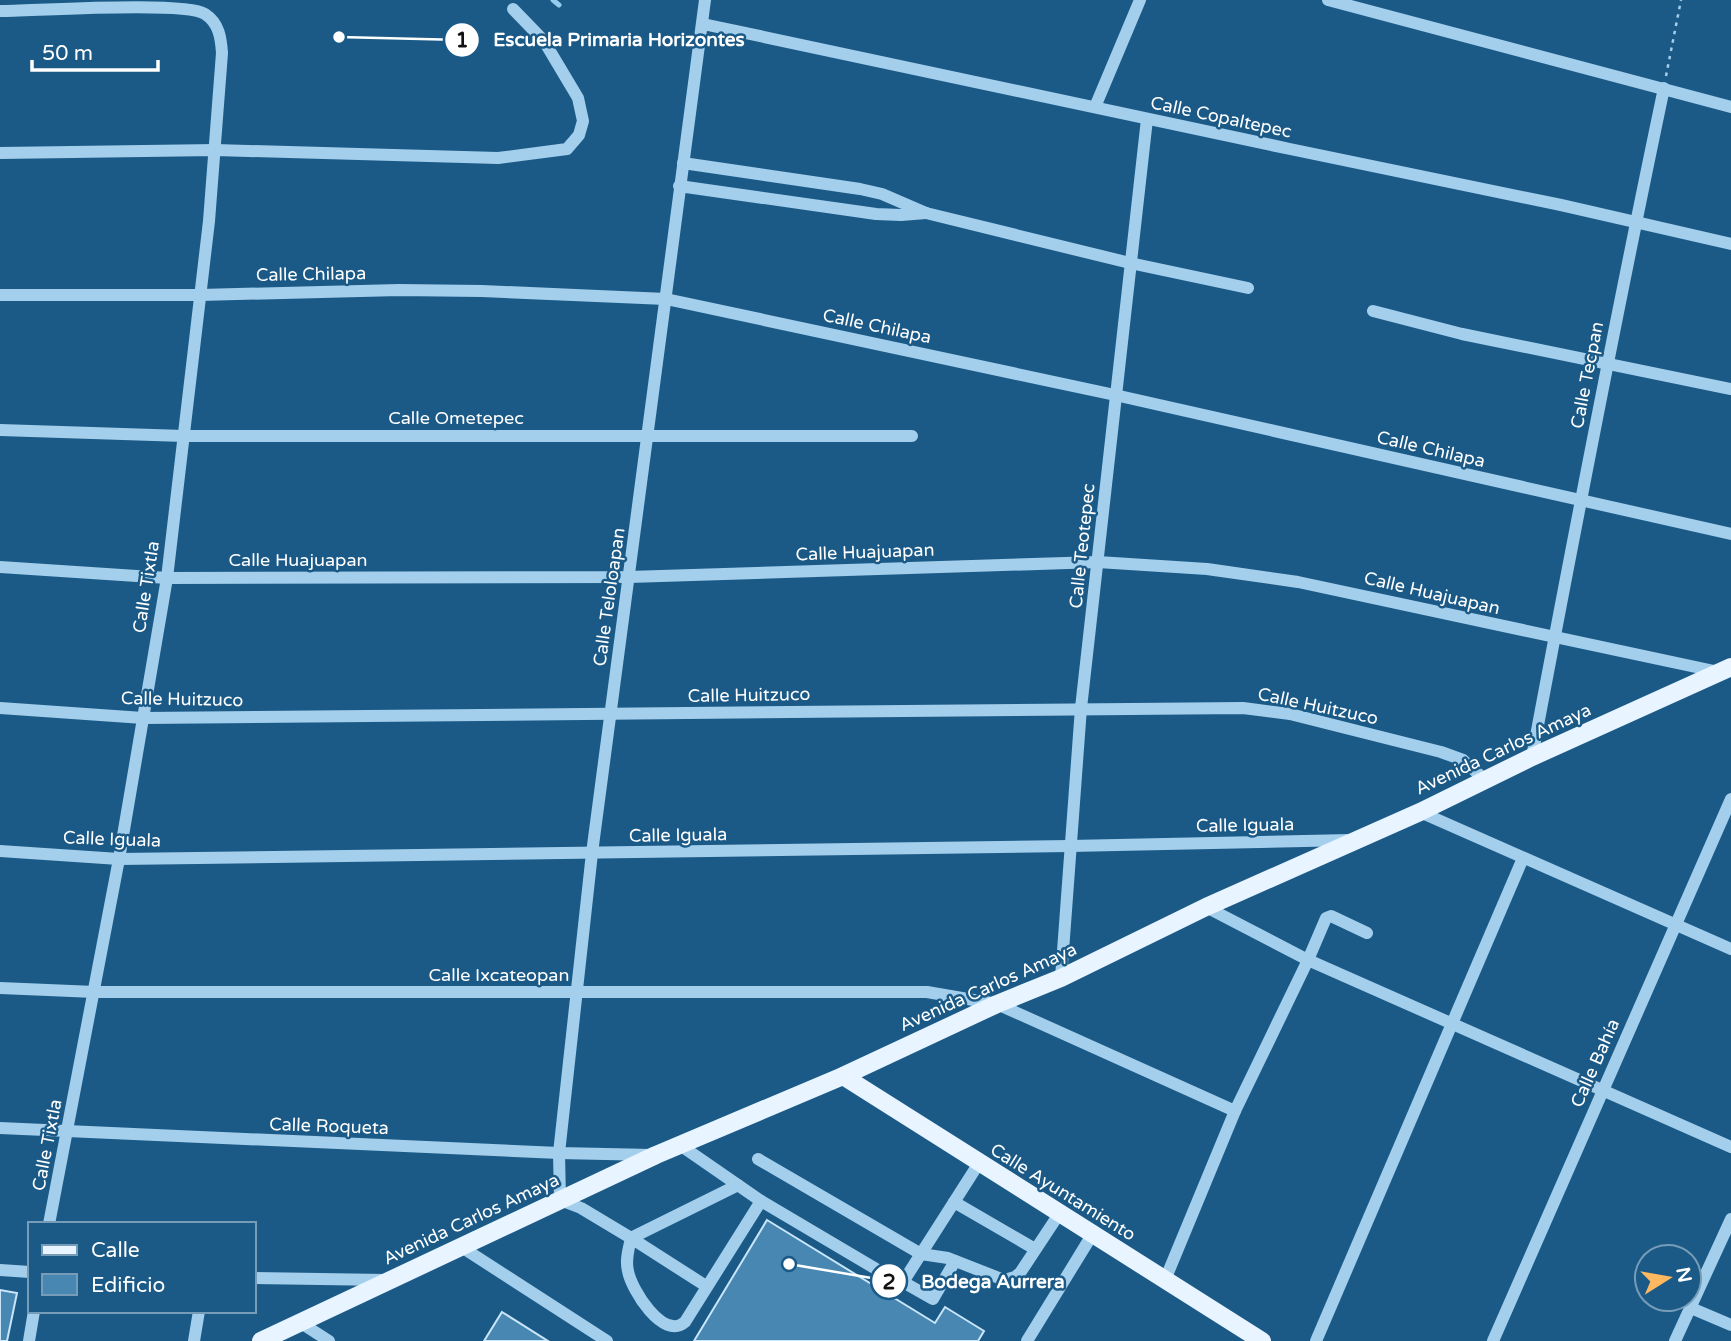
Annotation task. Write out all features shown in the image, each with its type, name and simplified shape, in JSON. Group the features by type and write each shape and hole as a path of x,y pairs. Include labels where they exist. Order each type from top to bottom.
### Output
{"main road":[{"name":"Avenida Carlos Amaya","path":"261,1341 656,1155 843,1076 997,1004 1061,978 1206,907 1420,812 1532,757 1725,670"},
{"name":"Calle Ayuntamiento","path":"843,1076 1262,1341"}],"street":[{"name":"Calle Teloloapan","path":"560,1200 559,1153 592,853 705,0"},
{"path":"1095,107 1140,0"},
{"path":"1328,0 1731,107"},
{"name":"Calle Tixtla","path":"0,12 155,4 197,10 211,19 219,32 222,53 216,150 167,578 95,992 49,1222"},
{"path":"0,153 216,150 498,158 566,149 579,135 583,121 578,98 544,41 513,9"},
{"name":"Calle Copaltepec","path":"703,24 1561,205 1731,244"},
{"name":"Calle Tecpan","path":"1532,757 1580,501 1664,88"},
{"name":"Calle Teotepec","path":"1061,978 1081,708 1147,119"},
{"path":"683,163 860,189 882,194 926,213 1130,263 1248,288"},
{"path":"679,186 876,214 926,213"},
{"name":"Calle Chilapa","path":"0,295 200,295 399,290 666,299 1115,395 1731,534"},
{"path":"1373,311 1462,334 1731,389"},
{"name":"Calle Ometepec","path":"0,430 184,436 912,436"},
{"name":"Calle Huajuapan","path":"0,567 167,578 629,577 1098,562 1207,569 1298,582 1553,638 1725,670"},
{"name":"Calle Huitzuco","path":"0,708 143,718 1243,708 1290,714 1441,752 1463,760 1485,780"},
{"name":"Calle Bahía","path":"1493,1341 1731,799"},
{"path":"1420,812 1731,949"},
{"name":"Calle Iguala","path":"0,850 119,859 1357,840"},
{"path":"1316,1341 1523,858"},
{"path":"1206,907 1308,960 1731,1147"},
{"path":"1165,1280 1236,1111 1329,916 1367,933"},
{"name":"Calle Ixcateopan","path":"0,988 95,992 927,992 997,1004 1236,1111"},
{"name":"Calle Roqueta","path":"0,1128 656,1155"},
{"path":"680,1145 761,1201 893,1279 933,1298 954,1261"},
{"path":"758,1159 922,1254 954,1261 998,1278 1010,1279 1020,1273 1059,1214"},
{"path":"903,1282 979,1163"},
{"path":"631,1238 738,1185"},
{"path":"560,1200 581,1208 706,1286"},
{"path":"631,1238 627,1268 640,1299 666,1325 680,1326 761,1201"},
{"path":"954,1202 1035,1249"},
{"path":"1703,1281 1731,1219"},
{"path":"1027,1341 1092,1235"},
{"path":"463,1248 600,1339"},
{"path":"0,1270 28,1272"},
{"path":"256,1278 389,1280"},
{"path":"29,1341 34,1313"},
{"path":"194,1341 199,1313"},
{"path":"1675,1341 1689,1313"},
{"path":"1703,1313 1731,1325"},
{"path":"301,1323 329,1341"}],"path":[{"path":"1664,88 1681,0"}],"building":[{"path":"767,1220 935,1323 945,1307 984,1331 978,1341 694,1341"},
{"path":"0,1290 17,1293 7,1341 0,1341"},
{"path":"502,1312 548,1341 484,1341"}],"waterway":[{"path":"553,0 559,5"}],"place":[{"name":"Escuela Primaria Horizontes","path":"339,37"},
{"name":"Bodega Aurrera","path":"789,1264"}]}
